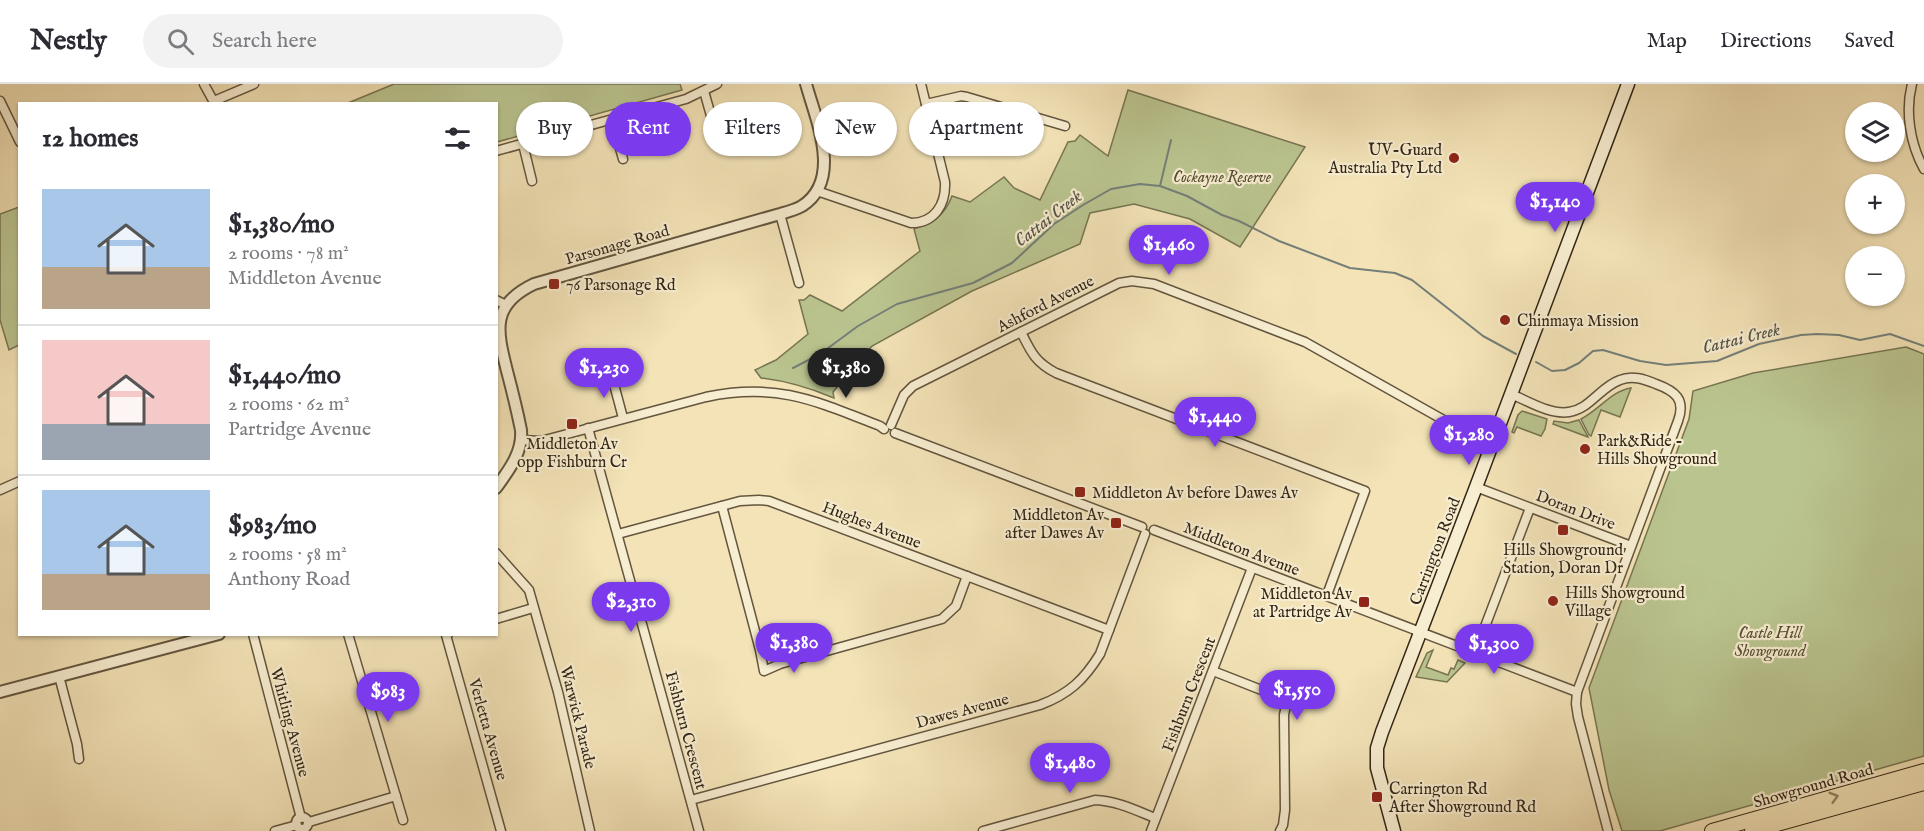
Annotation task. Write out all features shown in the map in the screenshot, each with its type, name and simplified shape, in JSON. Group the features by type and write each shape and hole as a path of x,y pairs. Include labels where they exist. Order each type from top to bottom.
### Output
{"main road":[{"name":"Carrington Road","path":"1394,831 1377,768 1377,748 1382,732 1628,84"},
{"name":"Showground Road","path":"1712,831 1924,771"},
{"name":"Showground Road","path":"1752,831 1924,783"}],"street":[{"path":"204,84 214,102 254,84"},
{"path":"675,102 717,84"},
{"path":"806,84 824,158 824,171 817,191 911,223 927,219 937,212 945,198 945,182 939,156"},
{"path":"921,84 926,102"},
{"path":"1912,84 1909,110 1911,128 1918,157 1924,169"},
{"path":"704,91 707,102"},
{"path":"935,102 961,96 984,102"},
{"path":"0,101 18,138"},
{"path":"1044,120 1065,126"},
{"path":"498,151 516,146"},
{"path":"526,156 532,181"},
{"name":"Parsonage Road","path":"522,440 522,430 499,337 501,303 534,284 780,214 804,205 817,191"},
{"path":"780,214 799,284"},
{"name":"Ashford Avenue","path":"890,429 904,395 913,386 1119,283 1132,281 1143,282 1305,342 1472,436 1489,454"},
{"path":"1021,332 1034,357 1043,366 1056,373 1365,491 1327,595"},
{"path":"611,373 623,418"},
{"path":"1511,394 1564,413 1582,408 1615,382 1637,378 1667,388 1676,395 1681,405 1680,416 1577,692 1578,717 1608,831"},
{"name":"Middleton Avenue","path":"522,440 541,441 726,393 770,391 809,399 1147,530 1327,595 1577,692"},
{"name":"Fishburn Crescent","path":"588,428 699,831"},
{"path":"498,485 515,459 522,440"},
{"path":"0,490 18,483"},
{"name":"Doran Drive","path":"1476,487 1631,546"},
{"name":"Hughes Avenue","path":"618,534 722,506 751,500 769,501 1109,630"},
{"path":"722,506 764,671 780,664 942,619 956,606 967,576"},
{"path":"1475,653 1530,508"},
{"name":"Dawes Avenue","path":"691,800 1040,705 1060,697 1077,684 1100,654 1147,530"},
{"name":"Warwick Parade","path":"498,555 529,590 558,692 590,831"},
{"name":"Fishburn Crescent","path":"1151,831 1252,568"},
{"path":"498,619 533,608"},
{"path":"0,692 211,636"},
{"name":"Whitling Avenue","path":"254,636 303,825"},
{"path":"349,636 404,820"},
{"name":"Verletta Avenue","path":"447,636 501,831"},
{"path":"1213,671 1287,700 1284,715 1285,810 1280,831"},
{"path":"59,676 79,759"},
{"path":"275,831 303,825 396,796"},
{"path":"983,831 1095,800 1120,804 1155,818"}],"green space":[{"path":"394,84 680,84 682,90 639,102 605,102 605,112 593,115 593,102 516,102 516,137 498,142 498,102 350,102"},
{"name":"Cockayne Reserve","path":"1128,90 1305,147 1240,247 1190,219 1134,204 1090,213 1080,244 972,291 872,346 833,392 834,398 798,385 761,378 755,370 776,360 808,334 799,300 804,300 810,295 842,311 920,251 914,229 938,217 952,196 970,202 1004,177 1014,188 1040,200 1068,142 1075,141 1080,135 1108,156"},
{"path":"18,207 18,346 9,350 0,320 0,214"},
{"name":"Castle Hill Showground","path":"1906,347 1924,354 1924,756 1660,831 1622,831 1609,790 1589,688 1689,419 1693,391 1753,373"},
{"path":"1631,388 1620,417 1601,410 1591,436 1589,435 1581,419 1617,393"},
{"path":"1522,411 1547,419 1541,436 1517,427 1514,433 1512,432 1518,415"},
{"path":"1579,420 1588,437 1553,424 1554,421 1568,423"},
{"path":"1433,650 1426,667 1448,675 1458,660 1465,663 1447,682 1416,677 1427,653"}],"waterway":[{"path":"1160,186 1171,140"},
{"name":"Cattai Creek","path":"793,368 820,354 858,326 897,304 973,283 1012,263 1054,224 1083,205 1111,189 1140,184 1160,186 1187,196 1279,241 1350,268 1395,273 1412,280 1483,336 1516,354"},
{"name":"Cattai Creek","path":"1536,362 1552,371 1565,370 1579,363 1593,351 1603,350 1640,361 1666,365 1717,361 1759,344 1817,334 1839,335 1860,340 1890,334 1924,346"}],"place":[{"name":"UV-Guard Australia Pty Ltd","path":"1454,158"},
{"name":"76 Parsonage Rd","path":"554,284"},
{"name":"Chinmaya Mission","path":"1505,320"},
{"name":"Middleton Av opp Fishburn Cr","path":"572,424"},
{"name":"Park&Ride - Hills Showground","path":"1585,449"},
{"name":"Middleton Av before Dawes Av","path":"1080,492"},
{"name":"Middleton Av after Dawes Av","path":"1116,523"},
{"name":"Hills Showground Station, Doran Dr","path":"1563,530"},
{"name":"Hills Showground Village","path":"1553,601"},
{"name":"Middleton Av at Partridge Av","path":"1364,602"},
{"name":"Carrington Rd After Showground Rd","path":"1377,797"}]}
